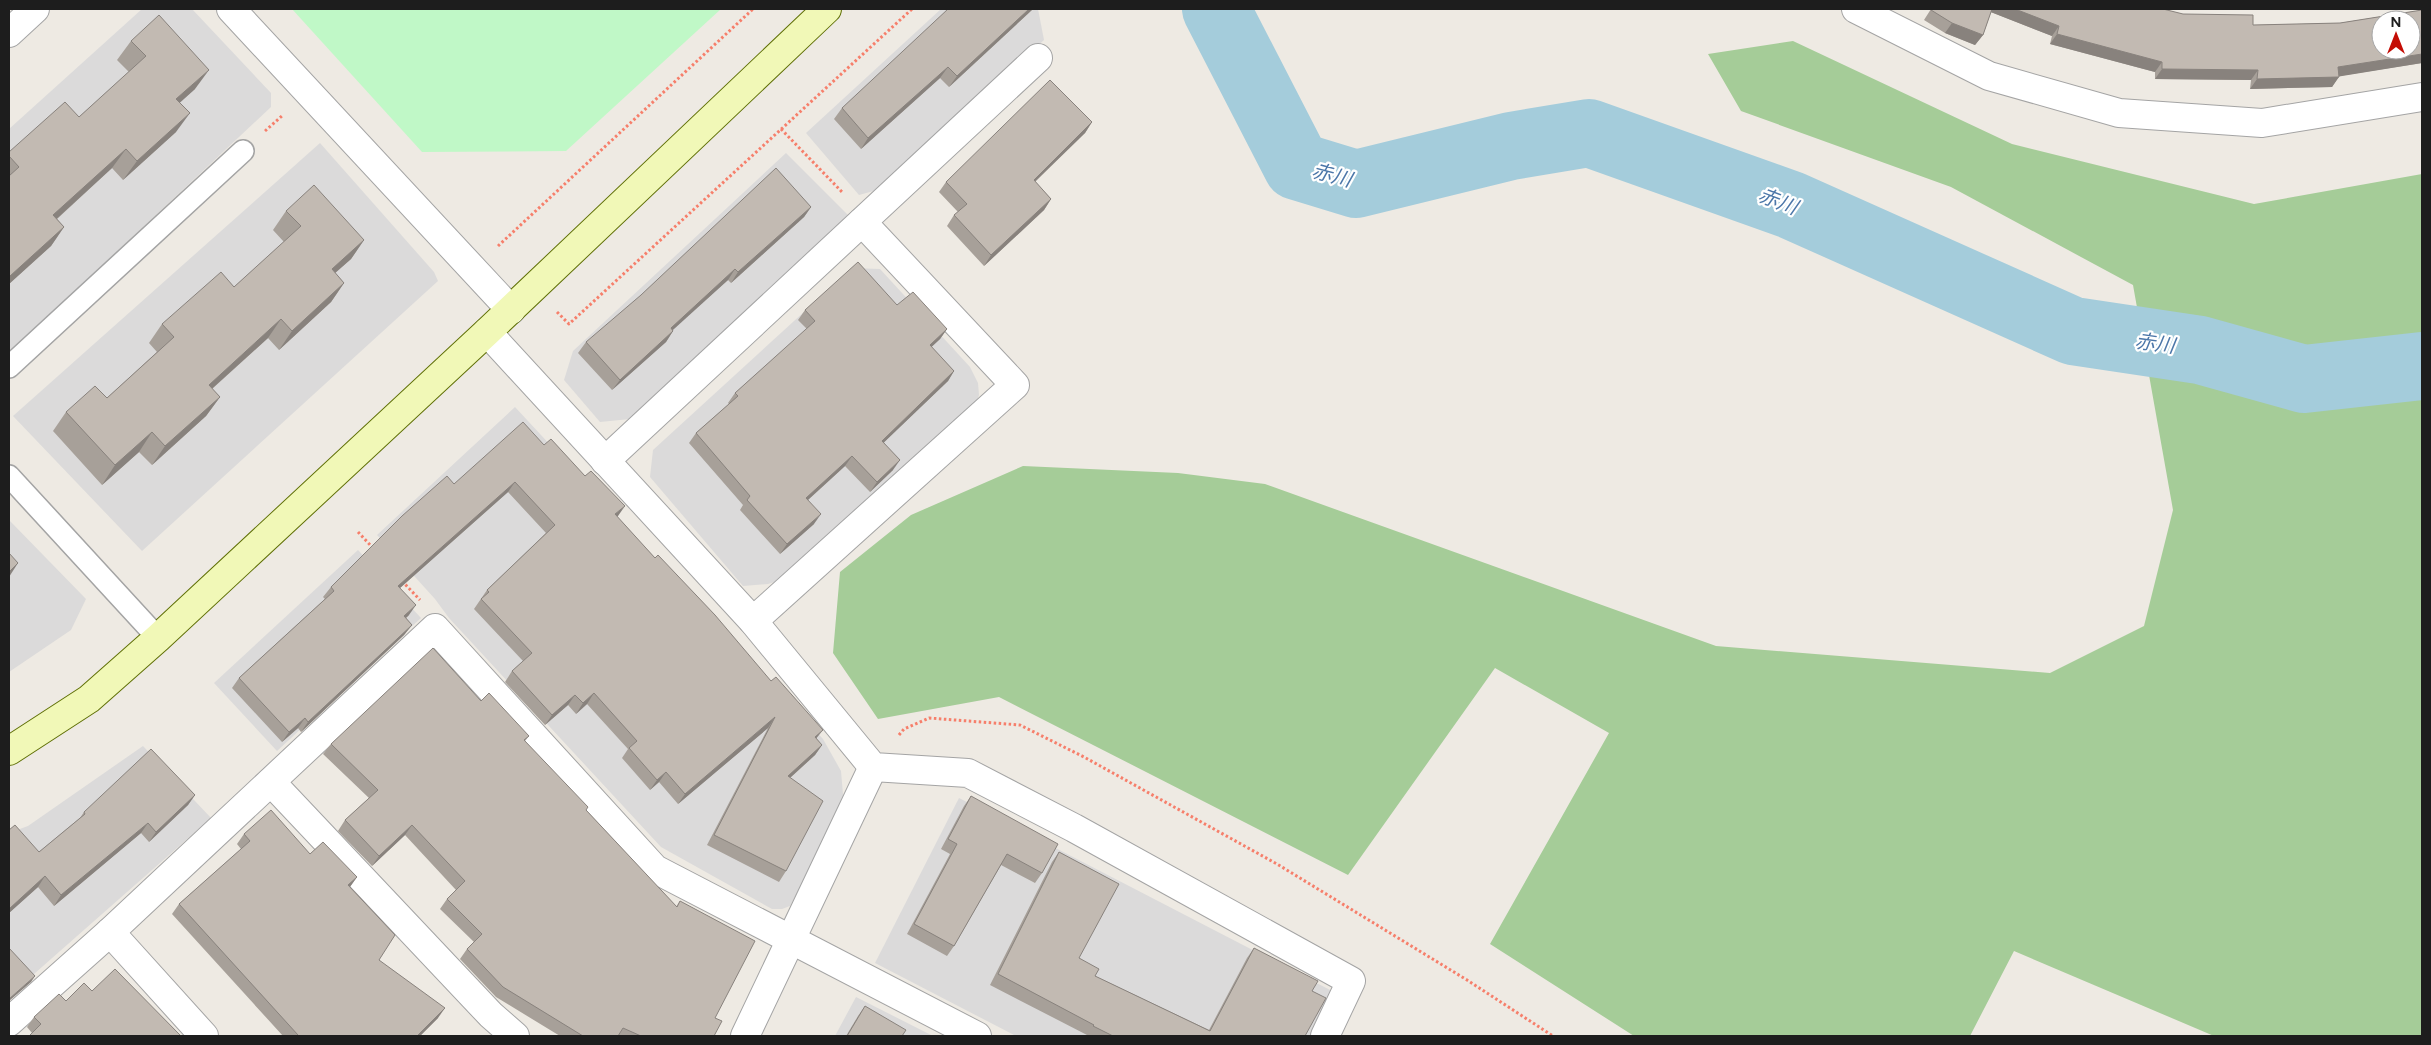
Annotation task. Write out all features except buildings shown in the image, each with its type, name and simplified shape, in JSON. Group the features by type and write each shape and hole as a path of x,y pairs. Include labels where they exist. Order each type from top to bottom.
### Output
{"street":[{"path":"9,33 35,9"},
{"path":"231,9 511,310"},
{"path":"9,751 89,698 158,638 511,310 827,9"},
{"path":"1856,9 1989,76 2119,113 2262,123 2422,97"},
{"path":"605,461 1038,58"},
{"path":"752,621 1015,386 865,220"},
{"path":"487,332 752,621 873,767 968,773 1074,828 1351,982 1325,1036"},
{"path":"9,1022 110,932 436,628 655,869 976,1036"},
{"path":"745,1036 873,767"},
{"path":"270,782 491,1015 515,1036"},
{"path":"110,932 204,1036"}],"lane":[{"path":"9,367 243,152"},
{"path":"9,476 158,638"}],"path":[{"path":"496,248 753,9"},
{"path":"533,288 569,324 912,9"},
{"path":"781,129 865,220"},
{"path":"358,532 374,550"},
{"path":"400,578 426,607 436,628"},
{"path":"873,767 904,729 929,718 1020,725 1084,757 1278,864 1467,980 1553,1036"}],"shaded area":[{"path":"142,9 192,9 271,93 271,107 9,353 9,129"},
{"path":"941,9 1038,9 1044,40 877,190 859,195 806,133"},
{"path":"320,143 434,272 438,281 142,551 13,416"},
{"path":"786,153 850,217 630,419 600,422 564,380 573,351"},
{"path":"852,268 880,269 970,367 978,383 979,395 976,404 784,579 768,584 743,586 650,477 653,450"},
{"path":"515,407 823,739 841,771 844,806 790,906 782,909 772,909 661,847 449,618 435,599 377,535"},
{"path":"9,520 86,599 71,630 9,672"},
{"path":"358,550 421,618 277,751 214,683"},
{"path":"143,746 211,818 9,996 9,833 28,826"},
{"path":"959,798 1334,992 1312,1036 1016,1036 875,963"},
{"path":"856,997 933,1036 835,1036"}],"green space":[{"path":"292,9 721,9 566,151 422,152"},
{"path":"1793,41 2012,144 2254,204 2422,174 2422,1036 2214,1036 2014,951 1970,1036 1634,1036 1490,944 1609,733 1495,668 1348,875 999,697 878,719 833,653 840,572 911,515 1023,466 1178,473 1265,484 1716,646 2050,673 2144,626 2173,510 2133,285 1951,187 1741,111 1708,54"}],"waterway":[{"name":"赤川","path":"1216,9 1297,166 1356,184 1511,146 1589,133 1791,205 2073,331 2200,350 2304,379 2422,366"}]}
